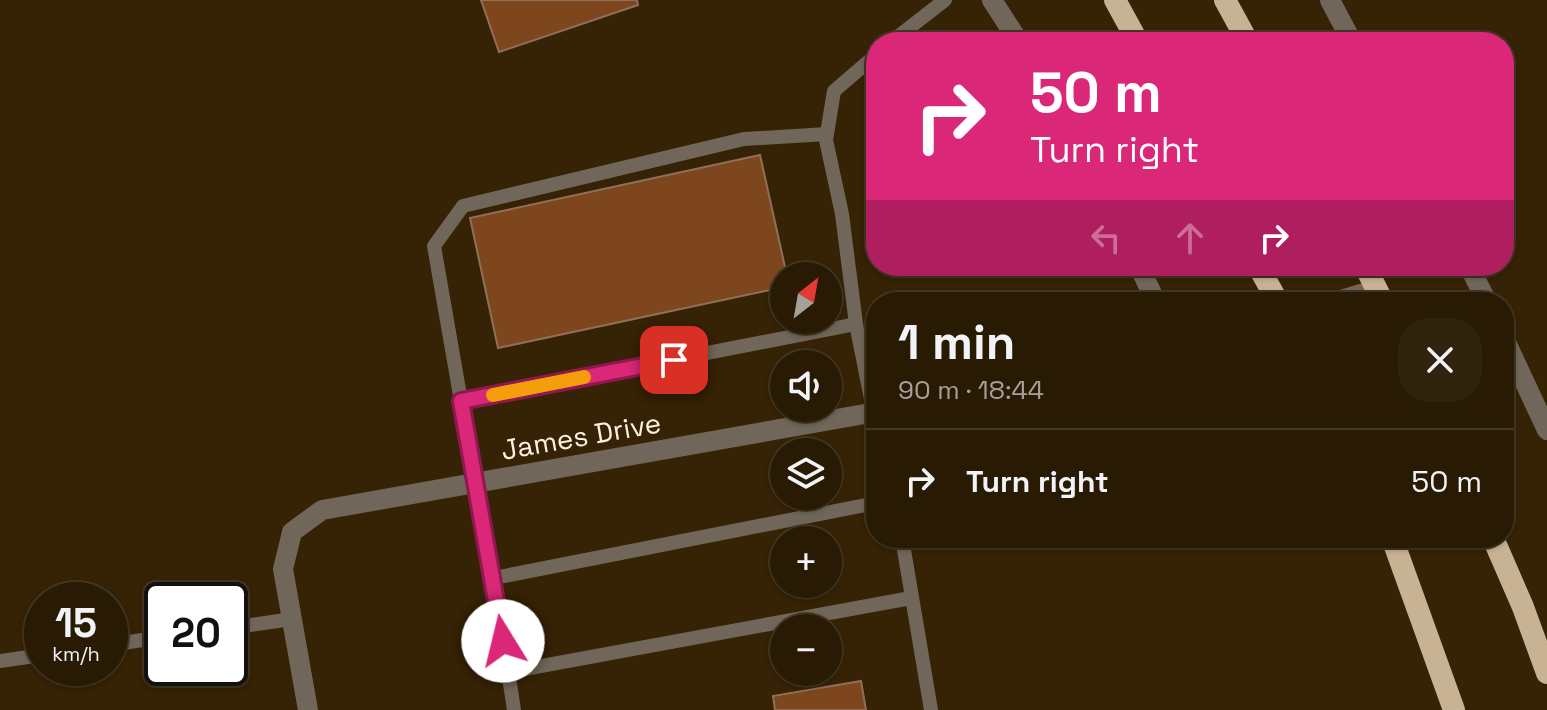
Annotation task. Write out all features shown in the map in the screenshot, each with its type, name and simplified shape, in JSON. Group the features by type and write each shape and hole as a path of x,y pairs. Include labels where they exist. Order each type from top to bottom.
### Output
{"highway":[{"path":"1115,0 1133,32"},
{"path":"1225,0 1243,32"},
{"path":"1396,548 1454,710"},
{"path":"1497,548 1547,673"}],"street":[{"path":"992,0 1013,32"},
{"path":"1330,0 1347,32"},
{"path":"1514,359 1547,430"},
{"name":"James Drive","path":"308,710 283,569 292,532 322,510 866,418"}],"lane":[{"path":"904,32 945,0"},
{"path":"866,64 834,91 827,134 866,372"},
{"path":"514,710 494,578 474,484 434,246 463,206 744,139 827,134"},
{"path":"461,401 856,324"},
{"path":"494,578 866,505"},
{"path":"904,548 931,710"},
{"path":"508,672 911,598"},
{"path":"248,625 292,619"},
{"path":"0,661 24,658"}],"building":[{"path":"481,0 637,0 638,5 499,52"},
{"path":"760,155 784,262 770,262 770,290 498,348 470,218"},
{"path":"861,681 866,710 775,710 773,696"}],"slow traffic":[{"path":"493,395 584,377"}],"route":[{"path":"503,641 461,401 674,360"}]}
